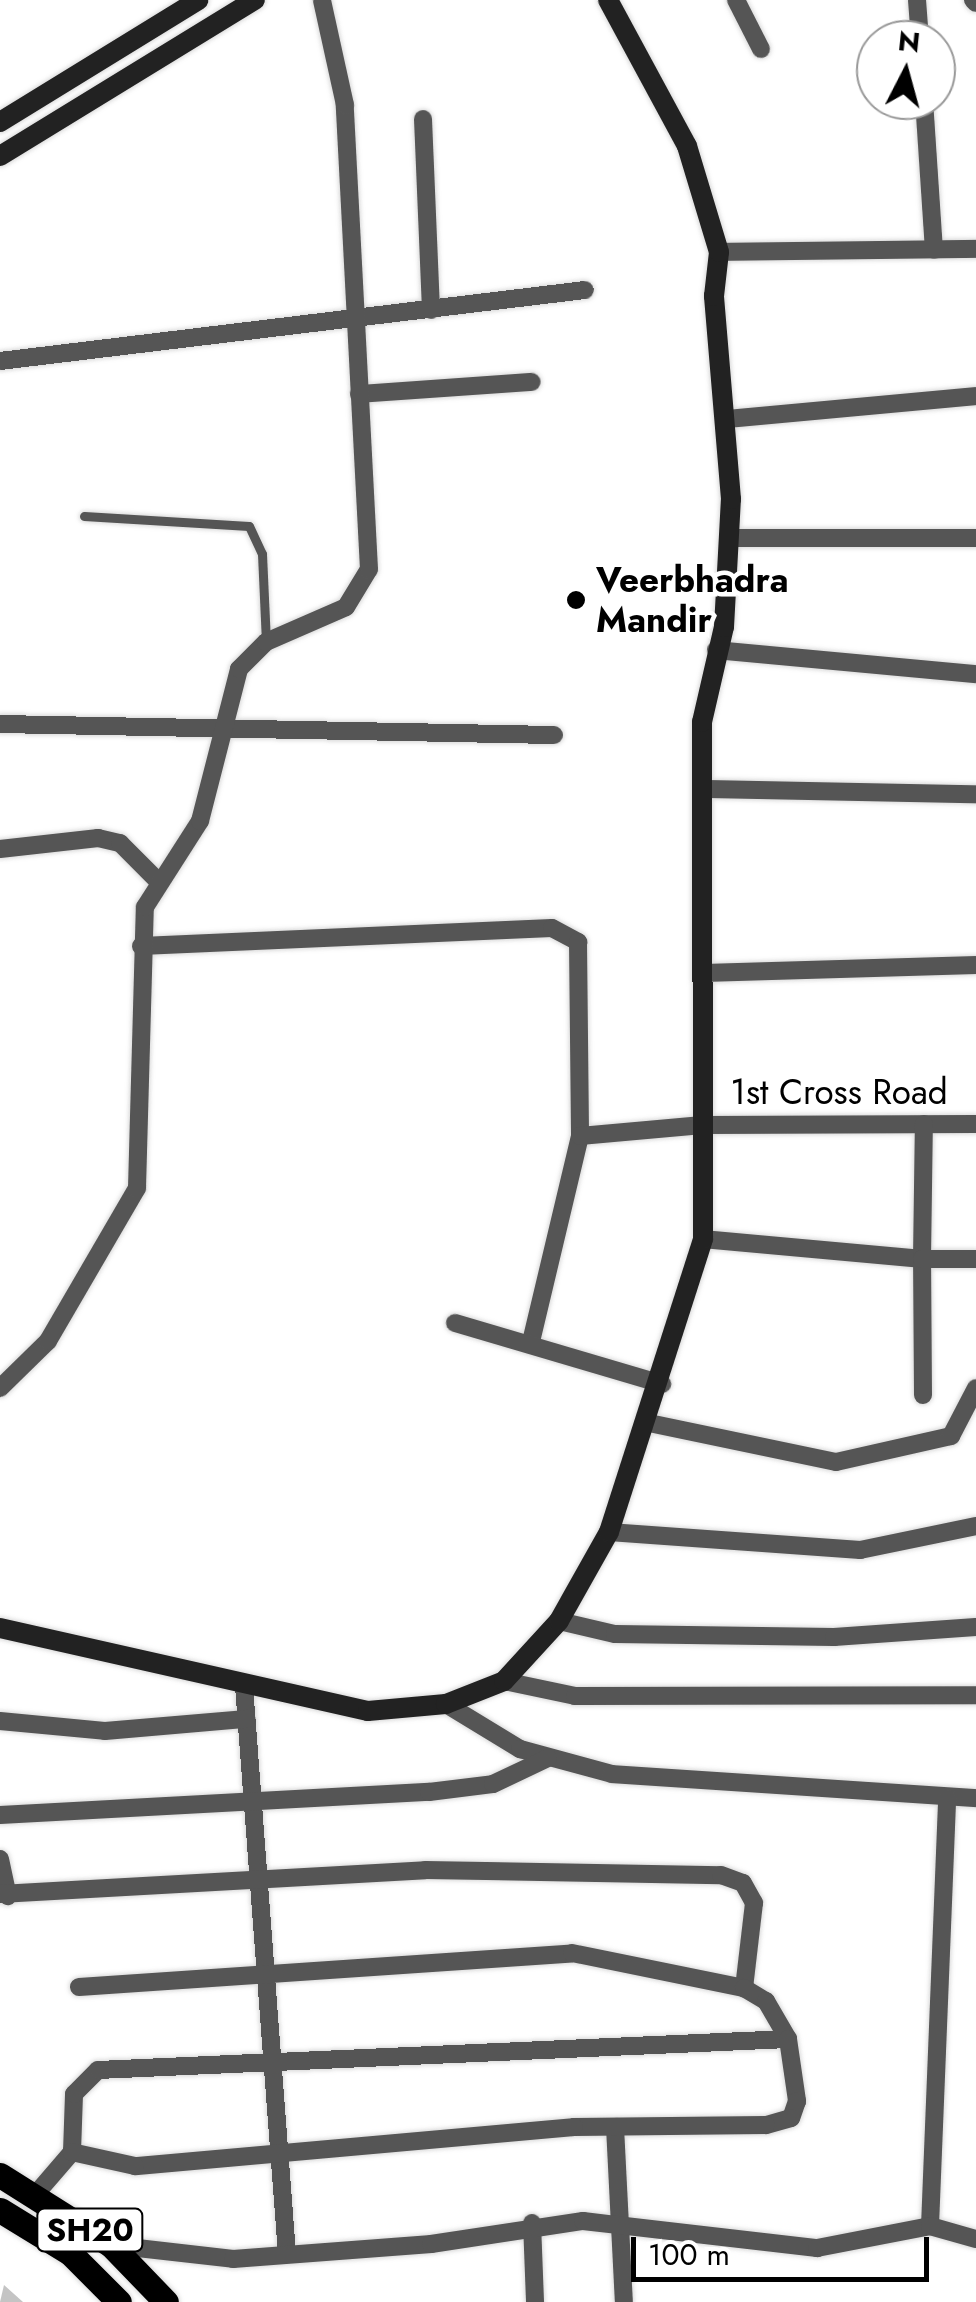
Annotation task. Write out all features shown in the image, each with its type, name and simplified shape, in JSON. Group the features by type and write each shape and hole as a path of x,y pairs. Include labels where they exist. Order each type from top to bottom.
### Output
{"main road":[{"name":"SH20","path":"0,2175 111,2245 166,2302"},
{"name":"SH20","path":"0,2210 70,2253 119,2302"}],"street":[{"path":"0,122 198,0"},
{"path":"0,156 255,0"},
{"path":"0,1388 48,1342 136,1188 145,1068 140,946 157,880 200,822 239,670 266,642 346,607 361,592 369,547 352,320 345,105 322,0"},
{"path":"0,1628 368,1711 446,1704 504,1681 559,1621 609,1532 662,1384 702,1239 702,722 716,650 729,538 728,419 714,296 719,252 687,146 608,0"},
{"path":"736,0 761,50"},
{"path":"423,119 431,310"},
{"path":"925,120 934,250"},
{"path":"719,252 976,250"},
{"path":"0,361 585,290"},
{"path":"359,394 532,382"},
{"path":"728,419 976,396"},
{"path":"729,538 976,538"},
{"path":"716,650 976,674"},
{"path":"0,724 554,735"},
{"path":"704,788 976,794"},
{"path":"0,849 98,838 120,843 157,880"},
{"path":"140,946 568,933 582,959 580,1136 531,1342"},
{"path":"704,973 976,965"},
{"path":"923,1395 924,1124"},
{"name":"1st Cross Road","path":"580,1136 702,1125 976,1124"},
{"path":"702,1239 922,1259 976,1259"},
{"path":"455,1322 662,1384"},
{"path":"649,1423 836,1462 952,1436 976,1388"},
{"path":"609,1532 860,1550 976,1526"},
{"path":"559,1621 635,1634 834,1637 976,1627"},
{"path":"504,1681 575,1696 976,1695"},
{"path":"244,1686 287,2254"},
{"path":"446,1704 474,1726 548,1758 612,1774 976,1798"},
{"path":"0,1721 105,1731 246,1719"},
{"path":"0,1814 253,1807 493,1784 548,1758"},
{"path":"930,2226 947,1798"},
{"path":"0,1859 4,1895 259,1884 425,1870 722,1875 743,1883 754,1904 744,1988"},
{"path":"72,2152 135,2166 614,2128 766,2125 791,2118 798,2101 788,2039 766,2002 744,1988 572,1952 79,1986"},
{"path":"35,2195 72,2152 74,2094 98,2070 273,2066 788,2039"},
{"path":"614,2128 624,2302"},
{"path":"111,2245 233,2258 431,2244 532,2222 620,2224 817,2248 930,2226 976,2240"},
{"path":"532,2222 535,2302"}],"lane":[{"path":"84,516 233,519 248,526 262,554 266,642"}],"building":[{"path":"4,2285 23,2302 0,2302"}],"place":[{"name":"Veerbhadra Mandir","path":"576,600"}]}
